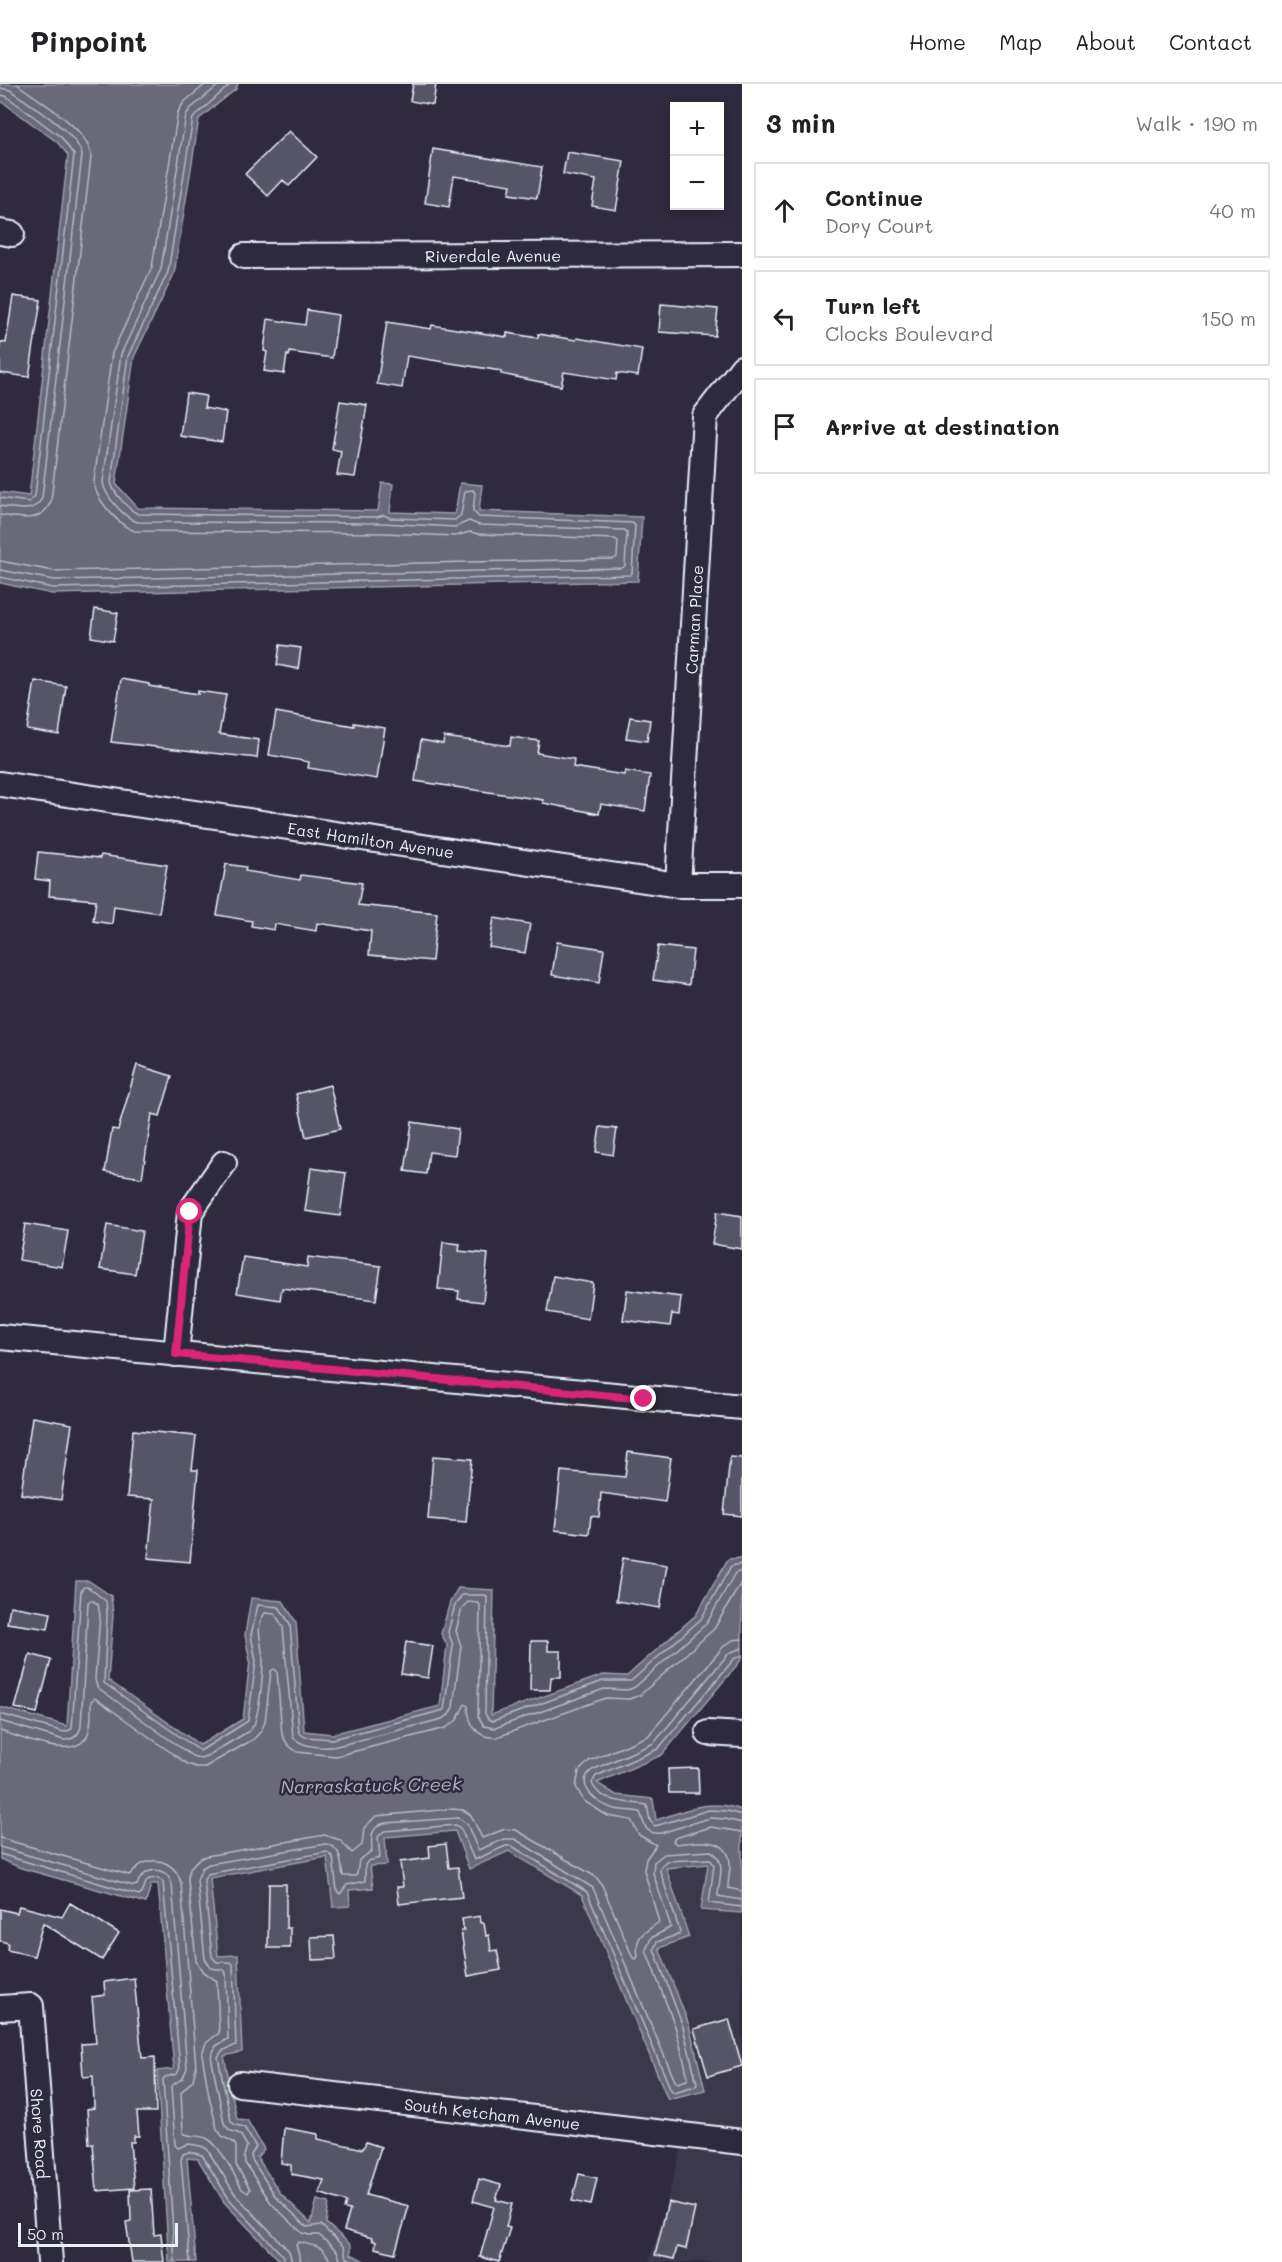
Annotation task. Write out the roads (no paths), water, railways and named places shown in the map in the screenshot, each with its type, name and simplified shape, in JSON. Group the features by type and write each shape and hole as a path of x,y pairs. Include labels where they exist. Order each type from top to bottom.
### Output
{"street":[{"name":"Riverdale Avenue","path":"244,256 742,254"},
{"name":"Carman Place","path":"678,885 705,416 742,368"},
{"name":"East Hamilton Avenue","path":"0,784 678,885 742,885"},
{"path":"176,1354 190,1212 224,1163"},
{"path":"0,1337 742,1407"},
{"path":"708,1733 742,1735"},
{"name":"Shore Road","path":"0,2008 31,2006 51,2262"},
{"name":"South Ketcham Avenue","path":"240,2084 742,2142"}],"water":[{"path":"0,84 238,84 236,89 199,119 174,274 134,357 116,484 138,508 378,511 382,483 393,484 390,512 455,514 460,483 482,485 479,511 642,517 638,581 52,594 0,583 0,492 29,496 68,155 57,142 0,100"},
{"name":"Narraskatuck Creek","path":"742,1558 742,1659 662,1755 597,1783 616,1795 653,1799 656,1820 708,1805 742,1810 742,1913 701,1910 708,1864 666,1868 689,1937 659,1948 689,2025 705,2090 668,2099 582,1895 509,1851 469,1869 455,1831 385,1837 387,1865 370,1866 373,1888 349,1890 350,1906 333,1907 327,1857 210,1878 218,1956 238,1955 242,2052 224,2056 237,2119 247,2120 264,2149 257,2157 280,2193 311,2223 317,2200 329,2203 326,2223 351,2245 351,2254 366,2262 281,2262 224,2202 198,2159 187,2158 196,2262 169,2262 157,2071 174,2069 158,1884 151,1884 146,1903 21,1868 0,1859 0,1707 67,1726 76,1581 89,1581 111,1596 113,1615 108,1680 200,1745 243,1719 250,1661 245,1635 251,1598 283,1601 296,1622 304,1731 332,1734 440,1706 447,1645 441,1634 450,1602 458,1588 494,1590 491,1715 603,1675 627,1676 696,1615 728,1559"}]}
